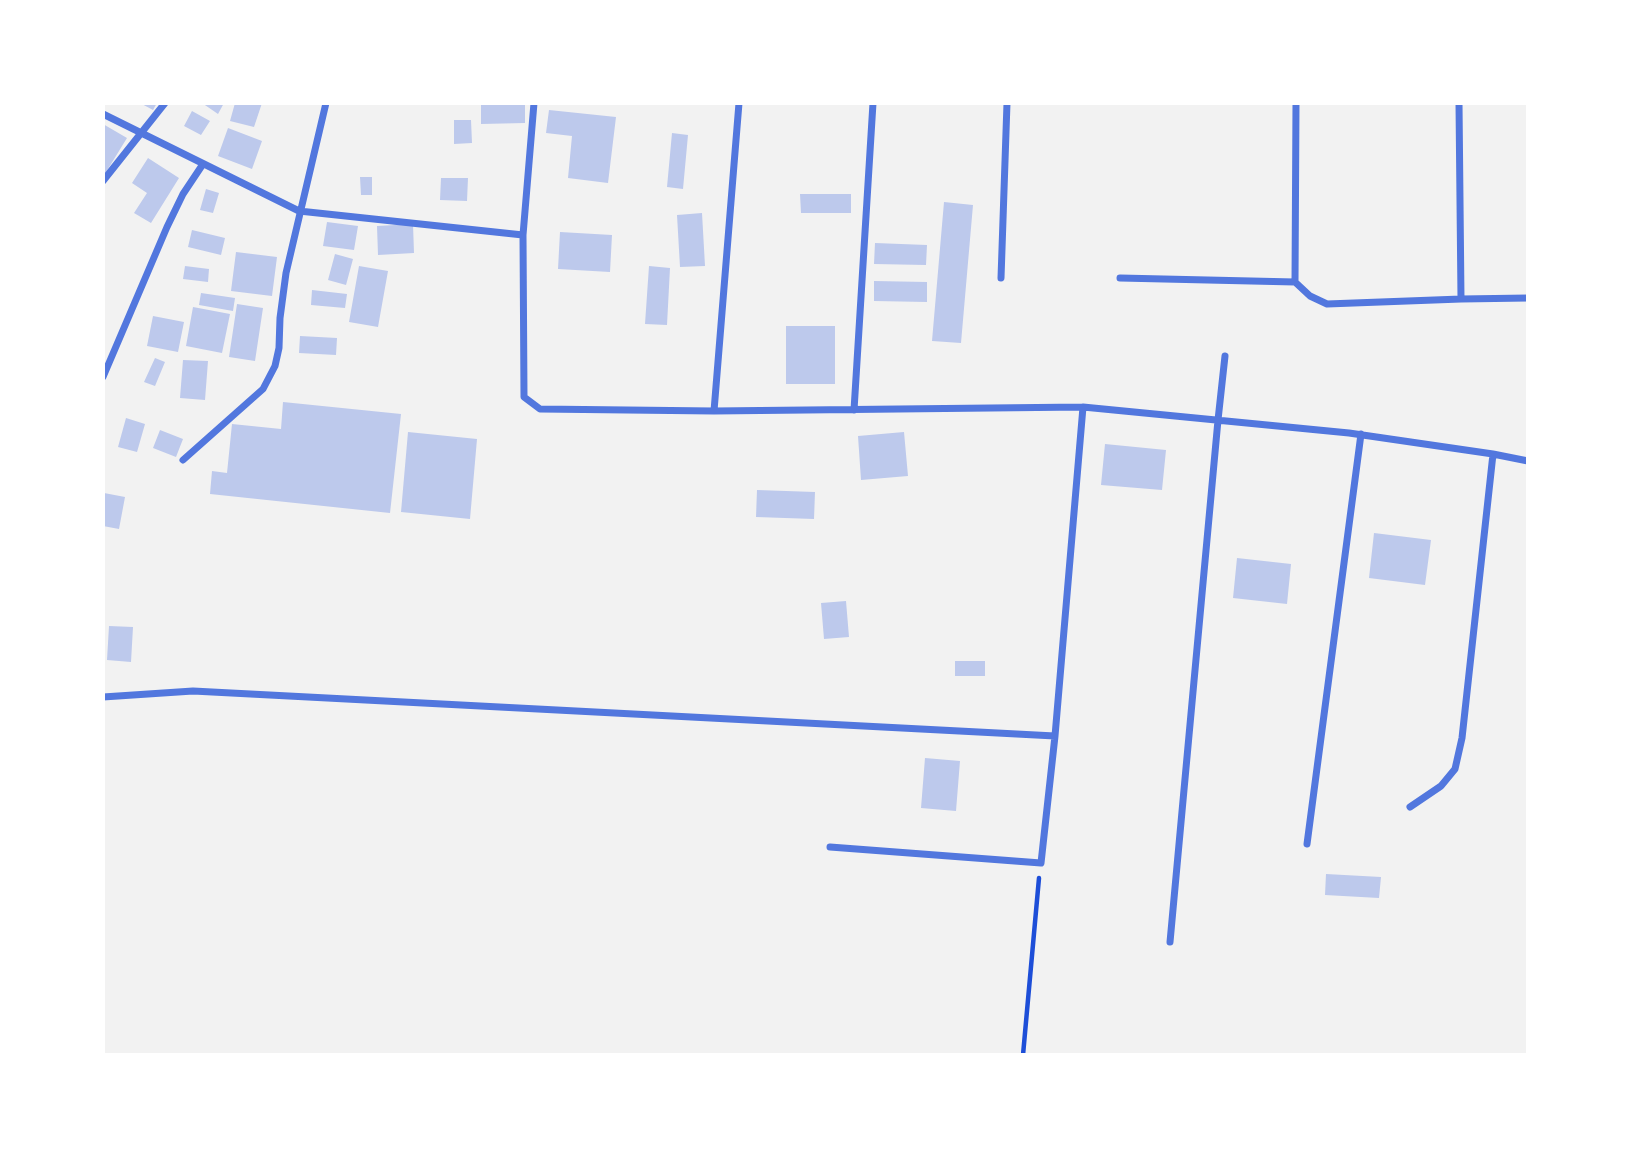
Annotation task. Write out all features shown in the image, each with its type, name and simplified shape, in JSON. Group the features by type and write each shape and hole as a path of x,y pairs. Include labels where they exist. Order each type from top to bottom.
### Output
{"street":[{"path":"103,181 165,103"},
{"path":"183,460 264,389 275,366 286,273 326,103"},
{"path":"534,103 523,235 524,397 540,409 714,411 1083,407 1361,434 1528,461"},
{"path":"714,411 738,103"},
{"path":"853,410 873,103"},
{"path":"1001,278 1007,103"},
{"path":"1295,282 1296,103"},
{"path":"1459,103 1461,299"},
{"path":"103,114 299,211 523,235"},
{"path":"103,377 167,227 183,194 203,164"},
{"path":"1120,278 1295,282 1310,296 1327,304 1528,298"},
{"path":"1170,943 1225,356"},
{"path":"830,847 1041,863 1055,736 1083,407"},
{"path":"1307,844 1361,434"},
{"path":"1410,807 1441,786 1455,769 1462,737 1493,454"},
{"path":"103,697 193,691 1055,736"}],"path":[{"path":"1023,1055 1041,863"}],"building":[{"path":"140,103 157,103 153,110"},
{"path":"202,103 224,103 218,114"},
{"path":"235,103 262,103 254,127 230,121"},
{"path":"481,103 525,103 525,123 481,124"},
{"path":"549,110 616,117 608,183 568,178 572,136 546,133"},
{"path":"192,111 210,121 201,135 184,126"},
{"path":"454,120 471,120 472,143 454,144"},
{"path":"103,124 127,138 103,177"},
{"path":"228,128 262,141 252,169 218,156"},
{"path":"672,133 688,135 683,189 667,187"},
{"path":"148,158 179,178 151,223 134,213 147,193 132,183"},
{"path":"360,177 372,177 372,195 361,195"},
{"path":"441,178 468,178 467,201 440,200"},
{"path":"206,189 219,193 213,213 200,210"},
{"path":"800,194 851,194 851,213 801,213"},
{"path":"944,202 973,205 961,343 932,341"},
{"path":"702,213 705,266 680,267 677,215"},
{"path":"327,222 358,226 354,250 323,246"},
{"path":"413,224 414,253 378,255 377,226"},
{"path":"192,230 225,238 221,255 188,247"},
{"path":"560,232 612,235 610,272 558,269"},
{"path":"875,243 927,245 926,265 874,264"},
{"path":"236,252 277,257 272,296 231,291"},
{"path":"335,254 353,259 346,285 328,280"},
{"path":"185,266 209,269 208,282 183,279"},
{"path":"359,266 388,271 378,327 349,322"},
{"path":"649,266 670,268 667,325 645,324"},
{"path":"874,281 927,282 927,302 874,301"},
{"path":"312,290 347,294 345,308 311,305"},
{"path":"201,293 235,298 233,311 199,305"},
{"path":"237,304 263,308 255,361 229,357"},
{"path":"193,307 230,314 222,353 186,346"},
{"path":"153,316 184,322 178,352 147,346"},
{"path":"786,326 835,326 835,384 786,384"},
{"path":"300,336 337,338 336,355 299,353"},
{"path":"155,358 165,362 155,386 144,382"},
{"path":"183,360 208,361 205,400 180,398"},
{"path":"283,402 401,414 390,513 210,494 212,471 227,473 232,424 281,429"},
{"path":"126,418 145,424 137,452 118,447"},
{"path":"160,430 183,439 176,457 153,448"},
{"path":"408,432 477,439 470,519 401,512"},
{"path":"904,432 908,476 861,480 858,436"},
{"path":"1105,444 1166,450 1162,490 1101,485"},
{"path":"757,490 815,492 814,519 756,517"},
{"path":"104,493 125,497 119,529 103,526"},
{"path":"1374,533 1431,540 1425,585 1369,578"},
{"path":"1237,558 1291,564 1287,604 1233,598"},
{"path":"846,601 849,637 824,639 821,603"},
{"path":"109,626 133,627 131,662 107,660"},
{"path":"955,661 985,661 985,676 955,676"},
{"path":"925,758 960,761 956,811 921,808"},
{"path":"1326,874 1381,877 1379,898 1325,895"}]}
